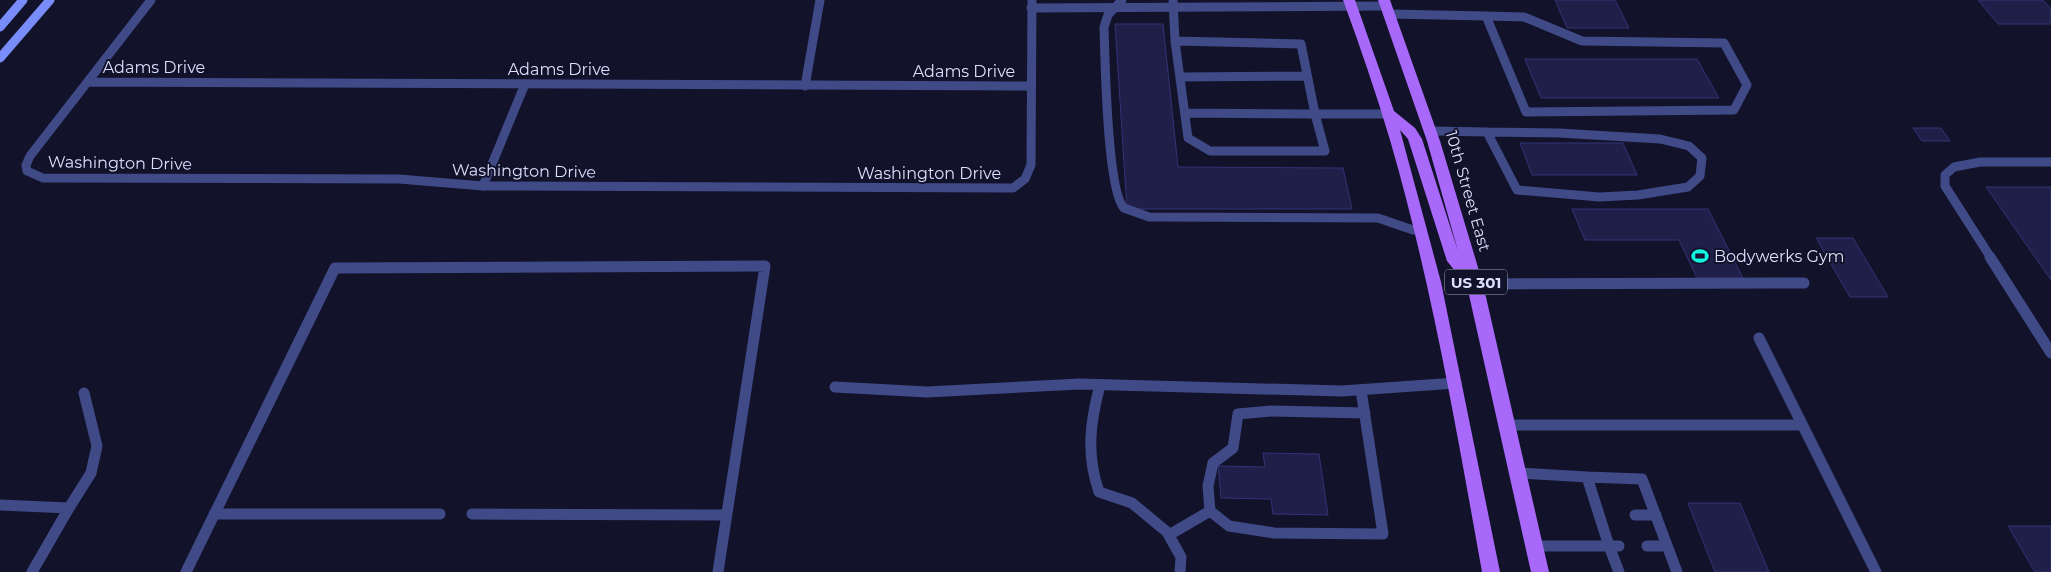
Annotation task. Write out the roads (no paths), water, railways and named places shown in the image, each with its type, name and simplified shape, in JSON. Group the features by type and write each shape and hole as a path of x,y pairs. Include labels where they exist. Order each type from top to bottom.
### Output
{"main road":[{"name":"US 301","path":"1351,3 1390,114 1422,230 1456,384 1491,572"},
{"name":"10th Street East","path":"1387,7 1432,131 1476,284 1509,425 1540,572"},
{"path":"1390,114 1410,131 1415,139 1454,261 1468,278 1476,284"}],"street":[{"path":"0,27 23,0"},
{"path":"0,58 50,0"},
{"path":"88,82 151,0"},
{"path":"804,86 820,0"},
{"path":"1173,3 1175,41 1188,138 1210,151 1325,151 1301,44 1175,41"},
{"path":"1030,86 1032,4 1173,3 1351,3 1486,16 1524,17 1582,41 1724,43 1747,85 1734,110 1526,112 1486,16"},
{"path":"1119,4 1104,20 1106,76 1118,198 1121,205 1128,210 1149,217 1378,218 1413,230 1422,230"},
{"path":"1180,77 1307,76"},
{"name":"Adams Drive","path":"88,82 1030,86"},
{"name":"Washington Drive","path":"88,82 30,156 26,165 27,171 43,178 399,180 483,186 1002,189 1022,184 1028,176 1031,165 1030,86"},
{"path":"483,186 525,84"},
{"path":"1185,114 1390,114"},
{"path":"1432,131 1487,131 1660,139 1689,146 1702,158 1700,176 1688,188 1638,195 1599,197 1517,190 1487,131"},
{"path":"2051,162 1980,162 1954,166 1945,174 1945,186 2051,353"},
{"path":"186,572 335,268 765,266 718,572"},
{"path":"1476,284 1804,283"},
{"path":"1759,338 1876,572"},
{"path":"835,387 927,392 1100,384 1361,390 1456,384"},
{"path":"1100,384 1089,428 1090,470 1099,492 1132,503 1169,535 1181,557 1180,572"},
{"path":"1361,390 1383,534 1274,533 1228,526 1210,511 1208,486 1213,463 1233,448 1238,414 1271,411 1364,413"},
{"path":"32,572 91,473 97,446 84,393"},
{"path":"1509,425 1802,425"},
{"path":"1519,473 1587,478 1642,479 1677,572"},
{"path":"1587,478 1604,515 1614,546 1619,572"},
{"path":"0,505 69,508"},
{"path":"1169,535 1210,511"},
{"path":"214,514 440,514"},
{"path":"472,514 726,515"},
{"path":"1635,515 1656,515"},
{"path":"1534,546 1614,546"},
{"path":"1647,546 1667,546"}],"place":[{"name":"Bodywerks Gym","path":"1700,256"}]}
